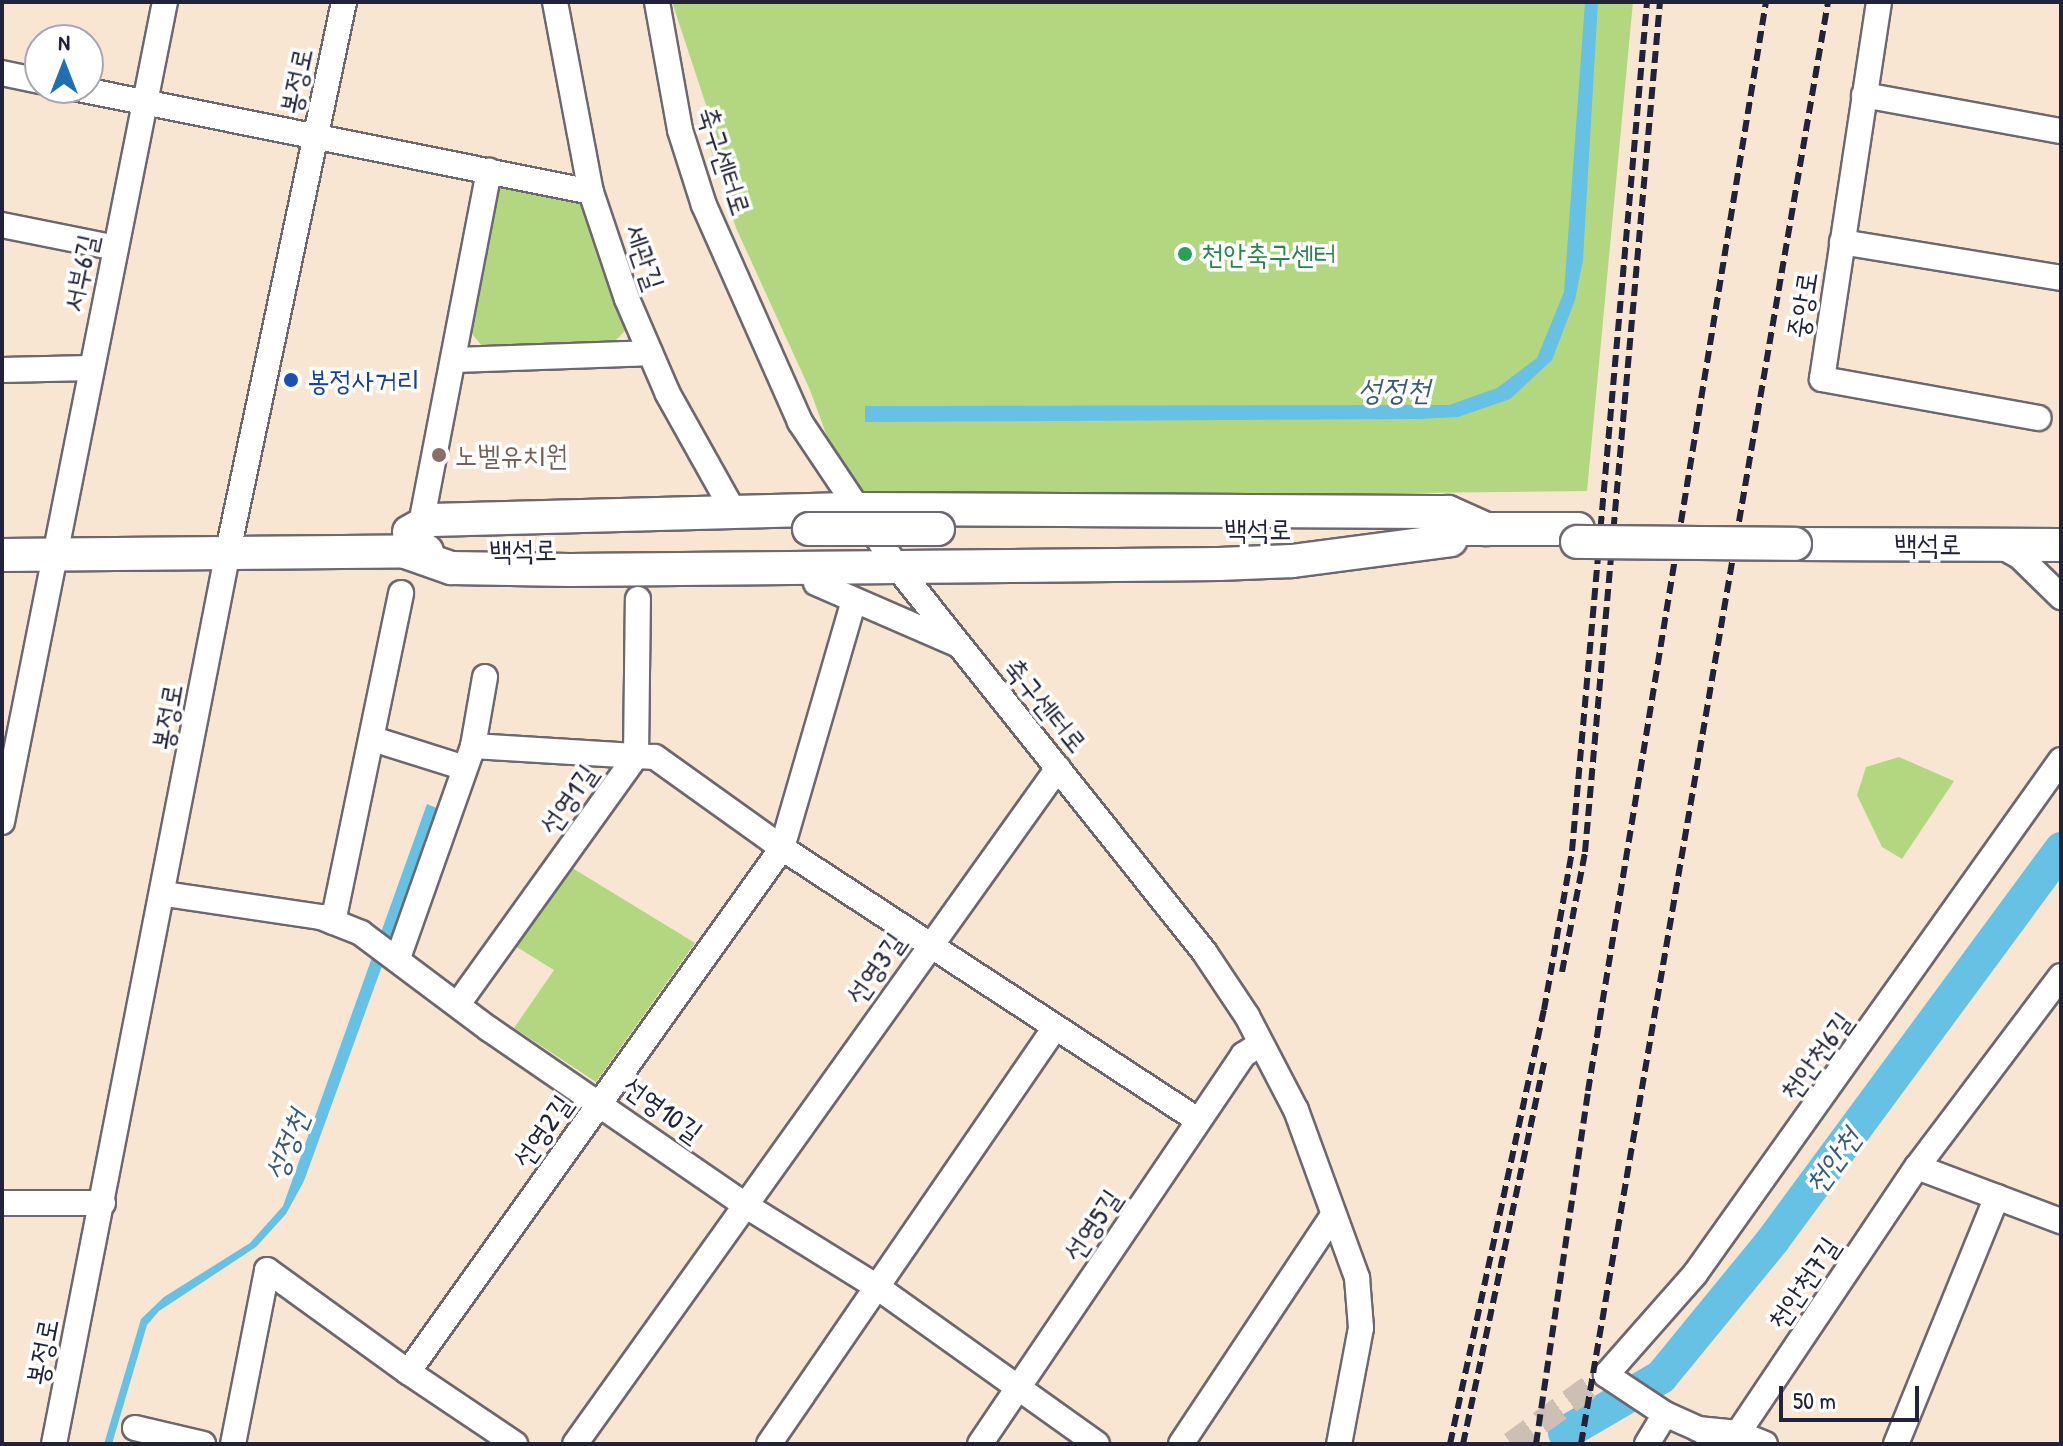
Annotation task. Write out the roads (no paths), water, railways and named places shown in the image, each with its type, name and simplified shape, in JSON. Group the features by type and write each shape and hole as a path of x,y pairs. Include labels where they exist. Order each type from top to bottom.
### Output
{"main road":[{"path":"412,536 734,512 857,509 1448,512 1486,529"},
{"name":"백석로","path":"2,555 228,551 412,536 814,538 1486,529 1578,536"},
{"path":"412,536 451,568 897,567 1292,561 1451,540"},
{"path":"1578,536 1795,536"},
{"name":"백석로","path":"941,537 1451,540 1578,536"},
{"name":"백석로","path":"1795,536 2050,545"},
{"name":"백석로","path":"1795,536 2050,545"}],"street":[{"name":"서부6길","path":"2,822 52,555 165,2"},
{"name":"봉정로","path":"54,1444 165,894 228,551 344,2"},
{"name":"세관길","path":"555,2 591,192 650,353 734,512"},
{"name":"축구센터로","path":"657,2 680,130 704,205 800,422 897,567 1205,953 1296,1110 1331,1218 1357,1278 1361,1328 1339,1444"},
{"path":"1842,242 1879,2"},
{"path":"2,73 24,78"},
{"path":"104,94 591,192"},
{"path":"1864,95 2061,131"},
{"path":"412,536 453,360 489,170"},
{"path":"2,225 116,248"},
{"name":"중앙로","path":"2039,418 1822,379 1842,242 2061,278"},
{"path":"453,360 650,353"},
{"path":"2,370 91,368"},
{"path":"2050,545 2061,597"},
{"path":"816,583 853,603 960,645"},
{"path":"333,922 401,593"},
{"name":"선영1길","path":"458,1004 636,756 638,599"},
{"name":"선영2길","path":"408,1372 782,848 853,603"},
{"path":"398,958 469,757 485,677"},
{"path":"373,739 469,757 655,757 782,848 930,942 1054,1029 1198,1120"},
{"name":"천안천6길","path":"1662,1412 1610,1377 1695,1274 2061,760"},
{"name":"선영3길","path":"575,1444 930,942 1058,768"},
{"name":"선영10길","path":"165,894 333,922 361,933 745,1205 877,1287 1097,1444"},
{"name":"천안천7길","path":"1738,1433 1917,1167 2061,976"},
{"path":"769,1444 1054,1029"},
{"name":"선영5길","path":"980,1444 1243,1055 1259,1045"},
{"path":"1917,1167 2061,1221"},
{"path":"1896,1444 1997,1197"},
{"path":"2,1203 103,1203"},
{"path":"1181,1444 1331,1218"},
{"path":"233,1444 267,1270 408,1372 515,1444"},
{"path":"1647,1444 1662,1412 1698,1429 1738,1433 1765,1444"},
{"path":"135,1428 203,1444"},
{"path":"1708,1444 1738,1433"}],"water":[{"path":"1585,2 1598,2 1583,260 1575,300 1552,360 1510,399 1458,417 1419,419 865,422 865,406 1449,405 1497,388 1537,358 1564,292"},
{"path":"427,804 439,809 304,1181 286,1214 256,1247 159,1311 147,1325 112,1444 104,1444 141,1319 164,1297 250,1243 283,1206"}],"waterway":[{"name":"천안천","path":"1565,1433 1661,1377 1773,1240 2061,849"}],"tunnel":[{"path":"1511,1444 1606,1375"}],"railway":[{"path":"1450,1444 1544,1010 1572,851 1647,2"},
{"path":"1562,972 1585,852 1660,2"},
{"path":"1536,1444 1588,1091 1766,2"},
{"path":"1581,1444 1828,2"},
{"path":"1463,1444 1545,1059"}],"place":[{"name":"천안축구센터","path":"1185,254"},
{"name":"봉정사거리","path":"291,380"},
{"name":"노벨유치원","path":"439,455"}],"water label":[{"name":"성정천","path":"1394,389"},
{"name":"성정천","path":"286,1145"}]}
